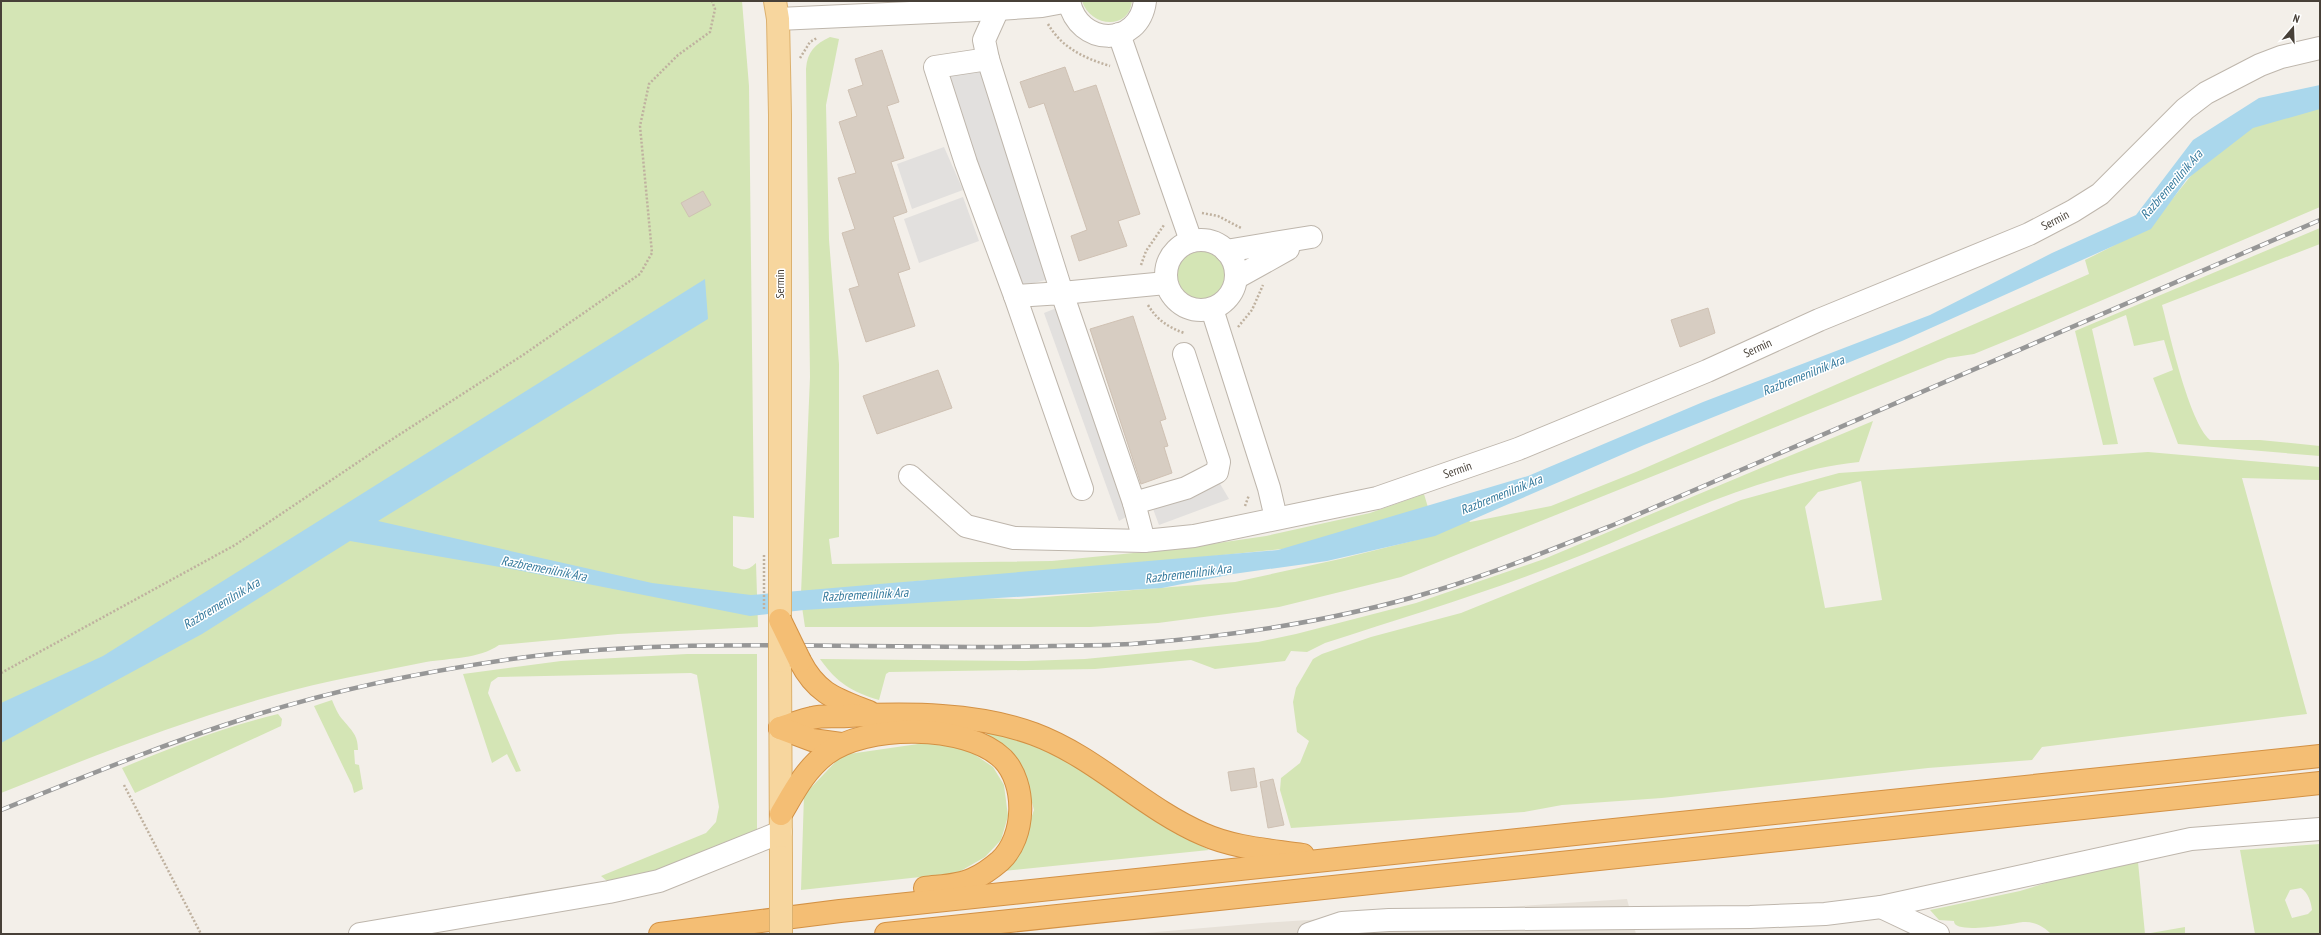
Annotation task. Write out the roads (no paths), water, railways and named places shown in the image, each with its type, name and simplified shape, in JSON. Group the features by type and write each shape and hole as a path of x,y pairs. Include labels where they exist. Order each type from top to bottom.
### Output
{"highway":[{"path":"780,620 790,661 825,693 875,715"},
{"path":"780,728 812,718 875,715 967,720 996,724 1034,735 1077,756 1161,812 1204,835 1257,848 1336,860"},
{"path":"780,728 812,740 841,744"},
{"path":"781,823 802,777 825,754 841,744 866,737 891,733 938,733 964,738 988,748 1003,759 1013,772 1022,802 1018,833 1001,860 972,880 946,886 886,893 863,900 840,911"},
{"path":"660,934 840,911 2320,756"},
{"path":"886,934 2320,783"}],"main road":[{"name":"Sermin","path":"776,10 780,130 780,620"},
{"path":"782,934 780,728 790,661"}],"street":[{"path":"1069,1 1072,12 1086,30 1097,35 1108,36 1119,34 1137,22 1143,13 1145,1"},
{"name":"Sermin","path":"776,10 998,9 1042,6 1069,1"},
{"path":"998,9 984,40 988,60 1062,293 1134,503 1144,541"},
{"path":"1119,34 1191,241"},
{"name":"Sermin","path":"910,476 966,526 1014,538 1144,541 1194,536 1377,498 1518,449 1707,371 1819,320 2029,234 2073,211 2100,194 2185,109 2206,93 2260,65 2281,57 2320,48"},
{"path":"988,60 935,67 966,163 1015,296 1082,489"},
{"path":"1226,251 1311,237 1262,262 1236,278"},
{"path":"1191,241 1211,242 1226,251 1234,263 1236,278 1229,297 1212,309 1192,310 1184,306 1173,296 1166,283 1165,274 1171,256 1177,249 1191,241"},
{"path":"1015,296 1166,283"},
{"path":"1212,309 1269,488 1276,518"},
{"path":"1134,503 1186,488 1217,472 1219,462 1184,354"},
{"path":"360,934 609,892 659,881 781,823"},
{"path":"1309,934 1342,923 1389,920 1750,917 1825,914 1881,907 2191,839 2320,829"},
{"path":"1881,907 1938,934"}],"water":[{"name":"Razbremenilnik Ara","path":"2320,85 2320,109 2253,128 2187,179 2151,229 1902,341 1644,445 1435,536 1327,561 1233,574 1162,588 804,610 750,616 517,570 350,541 202,634 1,743 1,703 103,656 705,279 708,319 378,521 652,583 751,595 1278,550 1528,476 1703,402 1930,315 2052,253 2136,215 2193,140 2259,98"}],"railway":[{"path":"1,810 151,751 212,729 277,709 380,682 484,663 585,651 718,645 986,647 1132,644 1180,640 1292,624 1402,600 1483,575 1618,523 2320,220"}]}
